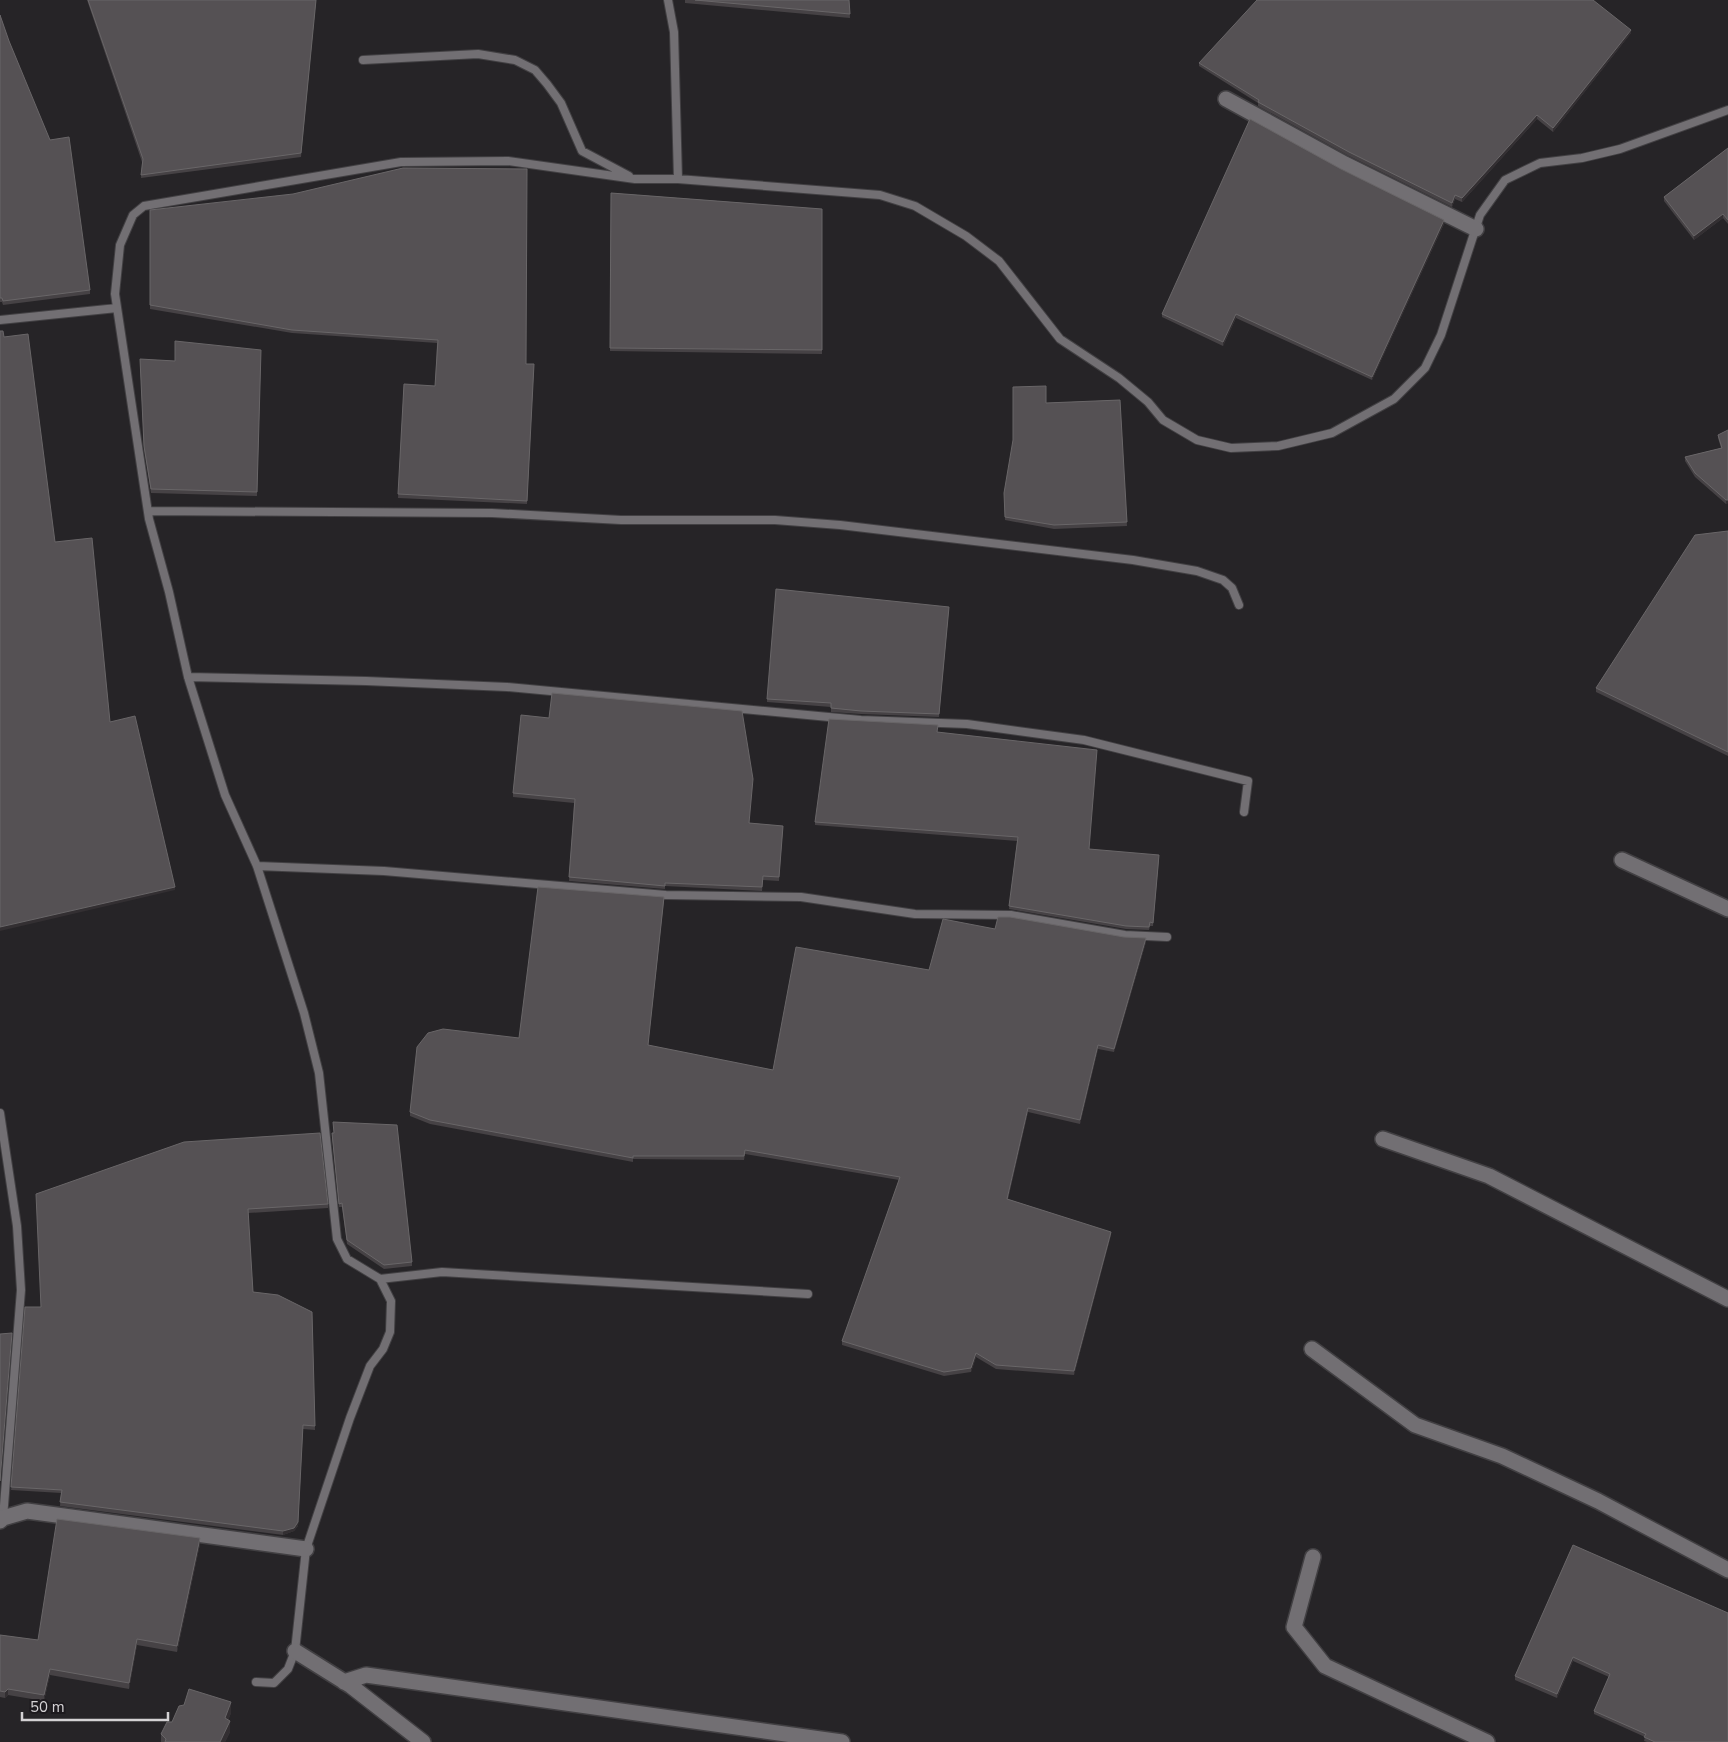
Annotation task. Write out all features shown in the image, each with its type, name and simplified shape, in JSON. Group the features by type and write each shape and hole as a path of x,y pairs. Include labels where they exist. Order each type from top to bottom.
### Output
{"street":[{"path":"1226,99 1345,164 1476,229"},
{"path":"1622,860 1728,909"},
{"path":"1383,1139 1489,1176 1728,1298"},
{"path":"1312,1349 1414,1425 1502,1456 1598,1501 1728,1570"},
{"path":"1,1519 27,1511 306,1549"},
{"path":"1313,1557 1294,1627 1325,1666 1487,1742"},
{"path":"295,1651 344,1682 423,1742"},
{"path":"344,1682 366,1674 842,1742"}],"lane":[{"path":"668,0 674,32 678,179"},
{"path":"363,60 478,54 515,60 535,70 556,96 582,151 635,179"},
{"path":"256,1682 274,1683 288,1669 295,1651 306,1549 350,1418 370,1366 383,1349 390,1332 391,1301 380,1279 347,1259 337,1239 319,1073 304,1013 257,866 225,795 188,677 148,511 115,294 120,245 133,215 144,206 400,162 508,161 635,179 678,179 880,195 915,206 966,236 999,261 1060,338 1119,378 1148,402 1163,420 1197,440 1231,448 1278,446 1332,433 1394,399 1425,368 1441,335 1480,215 1505,180 1540,163 1582,158 1620,149 1728,110"},
{"path":"0,320 117,308"},
{"path":"148,511 492,513 621,520 775,520 840,525 1133,560 1197,571 1223,580 1232,588 1239,605"},
{"path":"188,677 366,680 507,687 861,720 967,724 1021,730 1084,740 1248,781 1244,812"},
{"path":"257,866 384,871 666,895 801,898 915,914 1011,915 1125,935 1167,937"},
{"path":"0,1113 17,1226 21,1290 1,1519"},
{"path":"380,1279 442,1272 808,1294"}],"building":[{"path":"88,0 316,0 301,153 141,175 143,159"},
{"path":"695,0 849,0 850,14"},
{"path":"1257,0 1593,0 1631,30 1553,128 1537,115 1462,198 1455,195 1452,203 1349,152 1258,102 1259,100 1199,63"},
{"path":"0,15 50,140 69,137 90,290 3,301 0,298"},
{"path":"1250,119 1341,169 1444,220 1372,377 1236,314 1223,342 1162,314"},
{"path":"1728,148 1728,220 1723,214 1694,236 1664,197"},
{"path":"403,168 527,169 526,364 534,364 527,501 398,494 404,384 435,386 438,340 292,330 150,305 150,210 293,194"},
{"path":"611,193 822,209 822,350 610,348"},
{"path":"0,331 3,331 4,337 28,334 55,542 92,538 110,722 135,716 175,887 0,927"},
{"path":"175,341 261,350 257,492 151,489 144,446 140,359 175,361"},
{"path":"1046,386 1046,403 1120,400 1127,522 1054,525 1005,517 1004,493 1013,440 1013,387"},
{"path":"1728,430 1728,500 1726,500 1695,473 1685,457 1722,448 1718,435"},
{"path":"1728,531 1728,752 1596,688 1695,535"},
{"path":"776,589 949,607 939,714 861,711 831,708 831,703 767,699"},
{"path":"552,693 742,711 753,779 749,823 783,826 779,877 763,876 762,887 665,883 665,886 569,877 575,799 513,793 521,715 549,718"},
{"path":"829,719 938,725 937,732 1097,750 1089,849 1159,855 1153,923 1150,922 1149,927 1126,926 1009,906 1018,837 815,822"},
{"path":"538,887 664,897 648,1045 773,1070 796,947 929,970 943,919 995,929 998,917 1010,917 1124,937 1146,938 1114,1049 1098,1045 1080,1120 1028,1108 1007,1199 1111,1232 1074,1371 996,1365 976,1353 971,1368 944,1372 842,1341 900,1177 745,1150 744,1156 633,1156 633,1158 430,1120 410,1112 417,1047 428,1033 443,1029 519,1038"},
{"path":"333,1122 397,1125 412,1262 384,1265 347,1240 342,1203 339,1204 332,1133 334,1133"},
{"path":"320,1133 328,1204 248,1209 253,1292 278,1295 312,1312 315,1426 303,1425 298,1522 294,1528 283,1531 60,1502 62,1490 11,1487 25,1307 41,1307 36,1194 184,1142"},
{"path":"12,1333 0,1481 0,1334"},
{"path":"57,1519 200,1538 177,1646 137,1639 129,1683 50,1669 44,1695 8,1689 5,1692 0,1691 0,1635 38,1640"},
{"path":"1573,1545 1728,1613 1728,1742 1655,1742 1644,1737 1646,1734 1594,1711 1610,1674 1573,1657 1557,1694 1515,1676"},
{"path":"189,1689 231,1702 225,1718 230,1721 220,1742 165,1742 166,1739 161,1734 167,1722 172,1722 179,1706 184,1705"}]}
